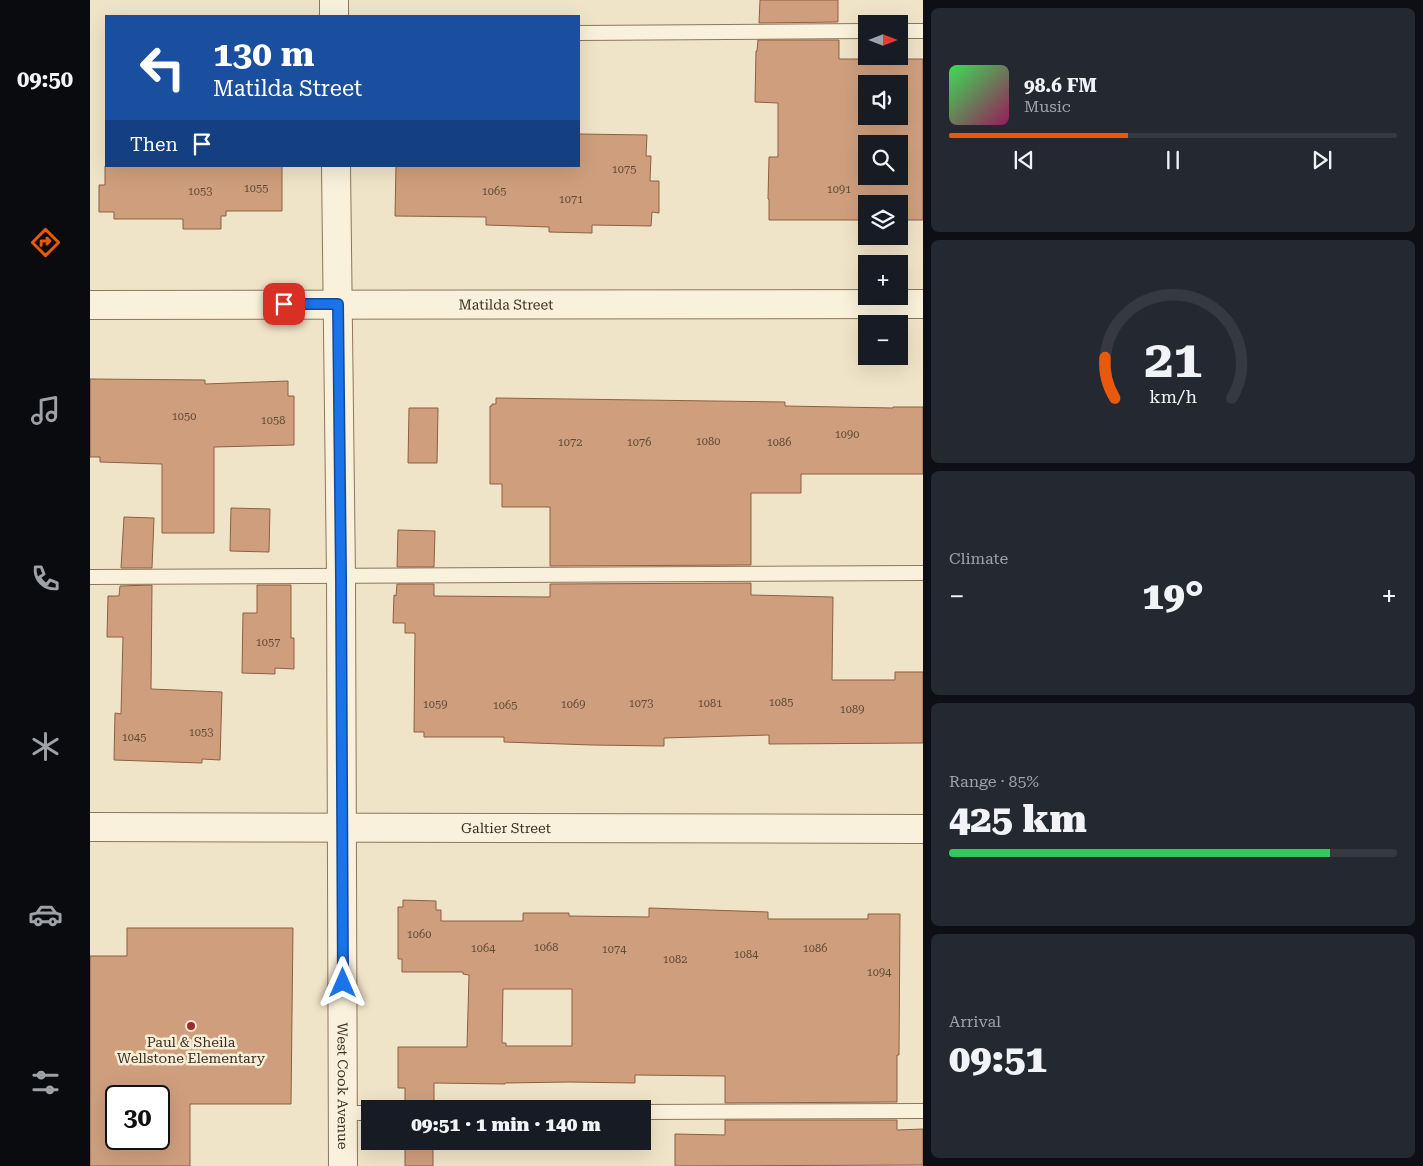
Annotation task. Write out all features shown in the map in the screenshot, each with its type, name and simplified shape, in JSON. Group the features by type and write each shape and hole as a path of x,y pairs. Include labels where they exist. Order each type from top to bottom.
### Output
{"street":[{"path":"334,0 334,15"},
{"name":"West Cook Avenue","path":"336,167 341,577 343,1166"},
{"name":"Matilda Street","path":"90,305 923,304"},
{"name":"Galtier Street","path":"90,827 923,829"}],"lane":[{"path":"580,33 858,31"},
{"path":"908,31 923,31"},
{"path":"90,577 923,574"},
{"path":"651,1112 923,1111"},
{"path":"343,1113 361,1113"}],"building":[{"path":"760,0 838,0 838,22 759,23"},
{"path":"758,40 839,40 839,59 858,59 858,65 908,65 908,59 923,59 923,220 908,220 908,195 858,195 858,220 769,220 769,157 778,157 778,103 755,102"},
{"path":"580,134 647,135 646,156 651,156 650,181 659,181 659,213 652,212 651,226 592,225 592,233 549,232 549,227 486,225 486,217 395,216 396,167 580,167"},
{"path":"105,167 282,167 282,211 226,211 226,216 221,216 221,229 183,229 183,219 114,219 114,212 99,212 99,185 105,185"},
{"path":"90,379 205,380 205,384 288,381 288,396 294,396 294,445 214,447 214,533 162,533 162,464 100,462 100,457 90,457"},
{"path":"496,398 785,402 785,406 923,407 923,474 801,474 801,493 751,493 751,565 550,566 550,507 502,507 502,484 490,484 490,406 496,404"},
{"path":"409,408 438,408 437,463 408,463"},
{"path":"231,508 270,509 269,552 230,551"},
{"path":"124,517 154,518 152,568 121,568"},
{"path":"398,530 435,531 434,567 397,567"},
{"path":"751,583 751,595 833,597 832,680 895,680 895,672 923,672 923,743 769,744 769,735 664,738 664,746 592,745 504,742 504,737 424,737 424,732 414,732 415,633 405,633 405,623 393,623 394,595 396,596 397,584 434,584 434,596 550,597 550,584"},
{"path":"152,585 151,689 222,692 220,760 202,759 202,763 114,760 115,713 121,714 123,637 107,637 108,596 119,596 120,586"},
{"path":"257,585 291,585 291,638 294,638 294,669 275,668 275,674 242,673 243,613 257,613"},
{"path":"403,900 436,901 436,910 441,910 441,921 523,921 523,913 569,913 569,916 649,917 649,908 768,912 768,919 868,919 868,914 900,914 897,1102 725,1103 725,1076 635,1075 635,1083 434,1083 434,1100 405,1100 405,1088 398,1088 398,1047 467,1047 469,975 463,974 463,972 402,972 402,959 398,959 398,907 403,907","holes":["503,989 572,989 572,1046 506,1046 506,1043 502,1043"]},
{"name":"Paul & Sheila Wellstone Elementary","path":"127,928 293,928 291,1104 190,1104 190,1166 90,1166 90,956 127,956"},
{"path":"725,1120 897,1120 897,1130 923,1129 923,1165 675,1166 675,1134 725,1135"},
{"path":"405,1150 433,1150 433,1166 405,1166"}],"place":[{"name":"Paul & Sheila Wellstone Elementary","path":"191,1026"}],"route":[{"path":"284,304 338,304 343,983"}]}
